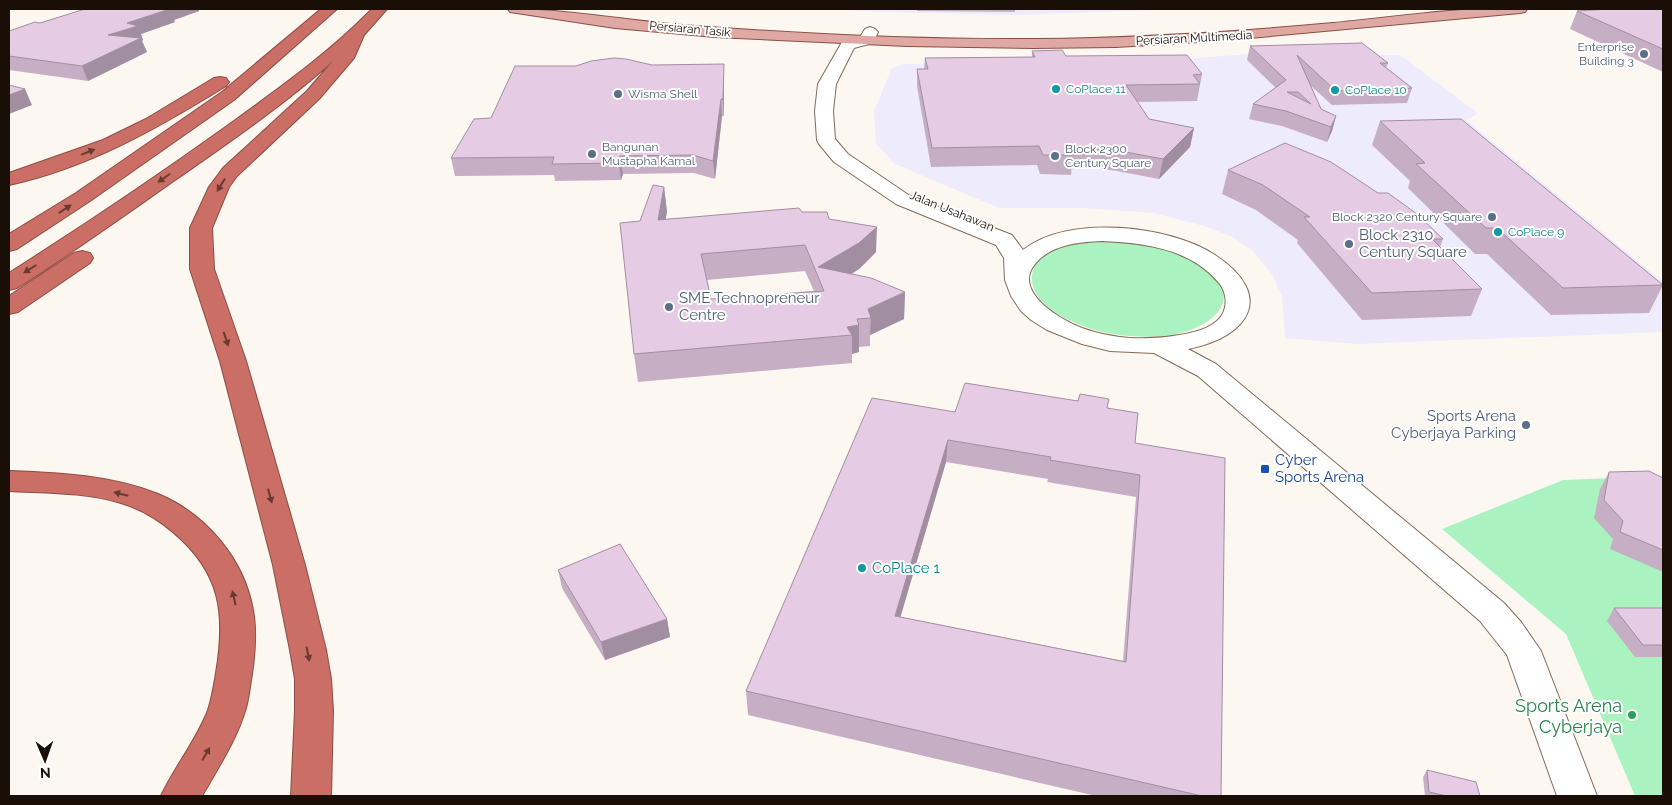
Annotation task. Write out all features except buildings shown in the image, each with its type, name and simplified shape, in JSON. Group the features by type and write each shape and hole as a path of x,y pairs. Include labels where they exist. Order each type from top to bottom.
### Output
{"highway":[{"path":"9,244 83,197 196,119 256,74 330,9"},
{"path":"9,283 73,242 199,155 303,79 370,19"},
{"path":"311,796 313,679 289,565 238,379 202,269 201,228 219,187 230,172 313,95 348,55 370,19"},
{"path":"9,179 59,164 111,143 149,124 250,64 293,42"},
{"path":"17,218 213,96 256,74"},
{"path":"9,308 163,202 274,114 291,98 303,79"},
{"path":"9,482 78,486 148,502 197,534 218,558 231,586 238,619 238,658 228,707 210,749 181,796"}],"main road":[{"name":"Persiaran Tasik","path":"515,9 634,25 842,38"},
{"name":"Persiaran Tasik","path":"573,9 842,38"},
{"name":"Persiaran Multimedia","path":"868,36 1158,31 1274,24 1419,9"},
{"name":"Persiaran Multimedia","path":"868,36 1009,43 1114,42 1303,31 1520,9"}],"street":[{"path":"842,38 868,36"},
{"name":"Jalan Usahawan","path":"842,38 827,84 826,140 841,158 903,200 1004,240 1018,260 1017,280"},
{"name":"Jalan Usahawan","path":"825,121 836,138 854,156 884,179 916,198 1026,238 1051,239 1076,236"},
{"path":"1115,234 1157,240 1189,251 1217,268 1234,288 1237,307 1231,320 1218,330 1192,341 1158,346 1140,346 1102,341 1060,327 1040,315 1030,306 1018,289 1017,280 1022,263 1038,249 1076,236 1115,234"},
{"path":"1192,341 1207,370"},
{"path":"1158,346 1178,354 1207,370 1397,529 1492,612 1523,651 1577,796"}],"shaded area":[{"path":"828,9 1178,9 1017,15"},
{"path":"1370,48 1380,55 1400,55 1475,111 1477,114 1466,120 1663,282 1663,332 1357,344 1285,338 1282,296 1271,273 1252,250 1234,238 1208,227 1154,213 1082,208 999,208 895,164 876,144 874,111 892,68 904,64 1173,60 1296,50"}],"green space":[{"path":"1104,240 1163,248 1196,262 1213,275 1222,287 1224,299 1219,310 1210,320 1197,328 1181,333 1149,337 1120,335 1092,329 1065,318 1042,302 1034,290 1032,281 1033,270 1039,261 1047,254 1070,245"},
{"name":"Sports Arena Cyberjaya","path":"1663,476 1663,796 1635,796 1566,634 1442,529 1563,480"}],"place":[{"name":"Enterprise Building 3","path":"1644,54"},
{"name":"CoPlace 11","path":"1056,89"},
{"name":"CoPlace 10","path":"1335,90"},
{"name":"Wisma Shell","path":"618,94"},
{"name":"Bangunan Mustapha Kamal","path":"592,154"},
{"name":"Block 2300 Century Square","path":"1055,156"},
{"name":"Block 2320 Century Square","path":"1492,217"},
{"name":"CoPlace 9","path":"1498,232"},
{"name":"Block 2310 Century Square","path":"1349,244"},
{"name":"SME Technopreneur Centre","path":"669,307"},
{"name":"Sports Arena Cyberjaya Parking","path":"1526,425"},
{"name":"Cyber Sports Arena","path":"1265,469"},
{"name":"CoPlace 1","path":"862,568"},
{"name":"Sports Arena Cyberjaya","path":"1632,715"}]}
